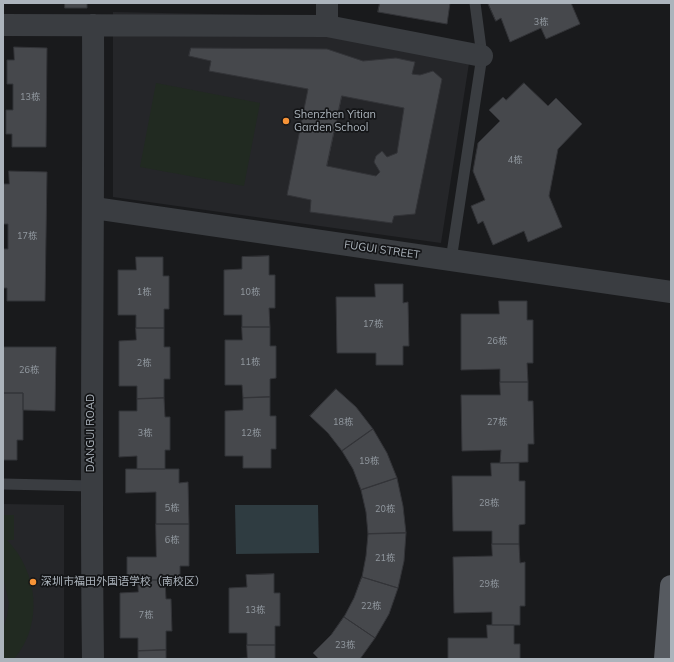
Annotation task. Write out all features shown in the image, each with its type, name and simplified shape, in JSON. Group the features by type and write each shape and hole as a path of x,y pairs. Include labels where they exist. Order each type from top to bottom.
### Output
{"main road":[{"path":"665,659 671,586"}],"street":[{"path":"327,3 327,26"},
{"path":"3,25 327,26 482,56"},
{"name":"DANGUI ROAD","path":"93,659 91,486 94,25"},
{"name":"FUGUI STREET","path":"94,208 671,292"}],"lane":[{"path":"451,260 482,56 475,3"},
{"path":"3,484 91,486"}],"shaded area":[{"name":"Shenzhen Yitian Garden School","path":"113,12 314,16 472,44 441,243 113,197"},
{"path":"156,83 260,103 244,186 140,167"},
{"name":"深圳市福田外国语学校（南校区）","path":"3,504 64,505 64,659 3,659"},
{"path":"235,505 318,505 319,553 236,554"},
{"path":"3,515 14,515 14,540 7,540 25,567 31,582 33,598 33,614 30,630 24,645 14,659 3,659 3,629 9,603 3,577"}],"building":[{"path":"65,3 87,3 87,8 65,8"},
{"path":"380,3 450,3 447,24 378,12"},
{"path":"488,3 571,3 580,24 546,39 541,28 510,42 501,18 496,21"},
{"path":"14,47 47,48 46,147 12,147 12,134 6,134 6,110 13,110 13,84 7,84 7,60 14,60"},
{"path":"191,48 327,49 363,61 396,58 415,62 412,74 420,75 433,71 442,79 415,214 394,216 392,223 310,212 311,200 287,195 308,89 209,71 211,61 189,56","holes":["342,96 404,108 397,153 387,157 382,151 376,156 374,162 380,172 376,176 327,166"]},
{"path":"524,83 548,106 556,98 582,124 558,149 549,196 562,227 528,242 524,231 493,245 483,221 478,224 471,206 485,200 473,171 478,143 500,121 489,110 503,97 506,100"},
{"path":"9,171 47,172 45,301 7,301 7,288 3,288 3,249 8,249 8,224 3,224 3,184 9,184"},
{"path":"269,256 269,275 275,275 275,308 269,308 270,327 242,327 242,315 224,315 224,270 242,269 242,257"},
{"path":"136,257 163,257 163,276 169,276 169,309 164,309 164,328 136,328 136,315 118,315 118,270 136,270"},
{"path":"375,284 403,284 403,303 408,302 409,346 403,346 403,365 376,365 376,353 337,353 336,297 375,297"},
{"path":"499,301 527,301 527,320 533,320 533,363 527,363 528,382 500,382 500,369 461,370 461,314 499,314"},
{"path":"242,327 270,327 270,346 276,346 276,378 270,379 270,397 243,398 242,385 225,385 225,340 242,340"},
{"path":"136,328 164,328 164,347 170,347 170,379 164,379 164,398 137,399 137,386 119,386 119,341 136,340"},
{"path":"3,347 56,347 55,411 23,410 23,393 3,393"},
{"path":"500,382 528,382 528,401 533,401 534,444 528,444 528,462 500,463 501,450 462,451 461,395 500,395"},
{"path":"336,389 356,407 373,429 342,451 328,433 310,416"},
{"path":"3,393 23,393 23,440 17,440 17,460 3,460"},
{"path":"270,397 270,416 276,416 276,449 271,449 271,468 243,468 243,456 225,456 225,411 243,410 243,398"},
{"path":"164,398 165,417 170,417 170,450 165,450 165,469 137,469 137,456 119,457 119,411 137,411 137,399"},
{"path":"373,429 387,453 397,478 361,490 353,469 342,451"},
{"path":"491,463 519,463 519,481 525,481 525,524 519,525 519,544 492,544 492,531 453,531 452,476 491,476"},
{"path":"126,469 179,469 179,483 188,482 189,524 156,524 156,492 126,493"},
{"path":"397,478 403,506 406,533 368,534 366,512 361,490"},
{"path":"156,524 189,524 189,566 180,566 180,580 127,580 127,557 156,557"},
{"path":"406,533 404,561 398,588 362,577 368,534"},
{"path":"492,544 519,544 520,563 525,562 525,606 520,606 520,625 492,625 492,612 454,613 453,557 492,556"},
{"path":"274,574 274,593 280,593 280,626 275,626 275,645 247,645 247,633 229,633 229,588 247,587 246,575"},
{"path":"362,577 398,588 389,614 375,638 344,617 354,598"},
{"path":"138,580 165,580 166,599 171,599 172,631 166,631 166,650 138,651 138,638 120,638 120,593 138,592"},
{"path":"344,617 375,638 360,659 319,659 313,653 331,635"},
{"path":"487,625 514,625 514,644 520,644 520,659 448,659 448,638 487,638"},
{"path":"247,645 275,645 275,659 229,659 247,658"},
{"path":"166,650 166,659 138,659 138,651"}],"place":[{"name":"Shenzhen Yitian Garden School","path":"286,121"},
{"name":"深圳市福田外国语学校（南校区）","path":"33,582"}]}
